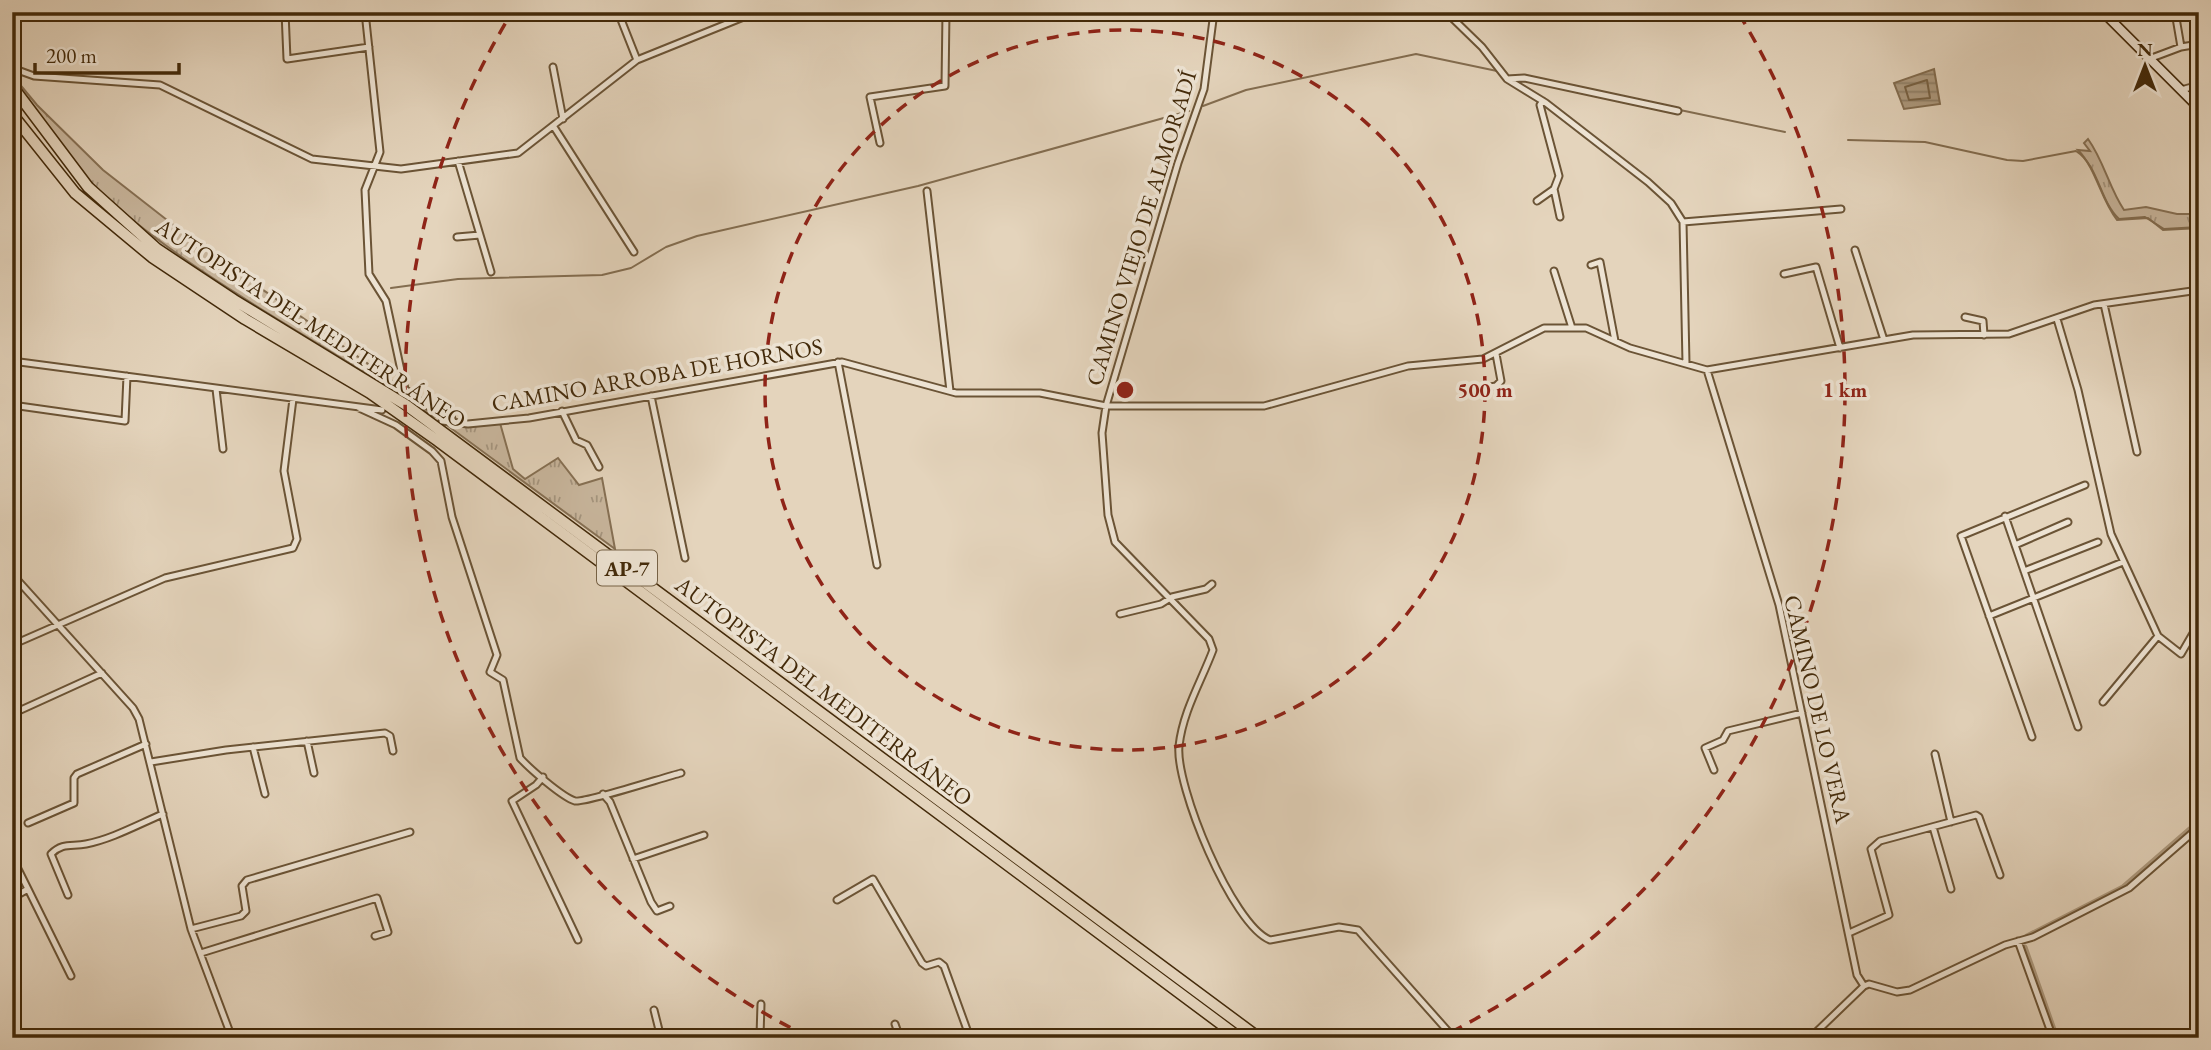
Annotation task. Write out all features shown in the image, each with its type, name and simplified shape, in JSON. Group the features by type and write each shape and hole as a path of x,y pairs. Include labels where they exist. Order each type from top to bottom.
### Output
{"highway":[{"name":"AUTOPISTA DEL MEDITERRÁNEO","path":"12,86 88,187 158,249 234,300 406,405 1259,1038"},
{"name":"AUTOPISTA DEL MEDITERRÁNEO","path":"12,114 75,193 152,257 245,319 370,393 438,441 1240,1038"}],"street":[{"path":"285,12 287,59 369,47"},
{"path":"365,12 380,152 365,190 369,274 386,301 405,389 424,404 450,415 453,422"},
{"path":"618,12 637,60"},
{"path":"12,68 34,76 160,85 312,159 401,169 518,153 637,60 756,12"},
{"path":"880,143 870,97 945,86 946,12"},
{"path":"961,12 987,17 1010,12"},
{"name":"CAMINO VIEJO DE ALMORADÍ","path":"1214,12 1204,89 1178,163 1106,406 1103,447 1108,515 1115,542 1209,639 1213,650 1188,708 1179,760 1197,820 1225,888 1256,931 1270,940 1339,927 1358,930 1454,1038"},
{"path":"1446,12 1482,47 1507,79 1543,101 1671,203 1683,222 1686,363"},
{"path":"2102,12 2199,107"},
{"path":"2175,12 2181,47"},
{"path":"2149,59 2181,47 2199,44"},
{"path":"553,67 563,119"},
{"path":"1507,79 1524,78 1678,111"},
{"path":"2181,90 2199,85"},
{"path":"1543,101 1540,105 1559,176 1554,189 1560,217"},
{"path":"554,127 634,253"},
{"path":"458,161 491,272"},
{"path":"1537,201 1554,189"},
{"path":"927,191 950,391"},
{"path":"1683,222 1841,209"},
{"path":"457,237 480,235"},
{"path":"1855,250 1884,340"},
{"path":"1591,265 1600,262 1615,341"},
{"path":"1784,274 1816,267 1840,348"},
{"path":"1554,271 1572,328"},
{"name":"CAMINO ARROBA DE HORNOS","path":"442,421 517,419 838,362 950,391 1040,393 1106,406 1264,406 1408,366 1472,361 1496,354 1544,328 1586,328 1615,341 1707,370 1913,335 2009,334 2104,304 2199,290"},
{"path":"2104,304 2137,452"},
{"path":"1965,317 1983,321 1984,335"},
{"path":"2057,319 2078,390 2108,524 2123,562 2158,636 2181,654 2199,623"},
{"path":"1466,391 1496,386 1502,381 1496,354"},
{"path":"12,361 382,410"},
{"path":"838,362 877,565"},
{"name":"CAMINO DE LO VERA","path":"1707,370 1779,606 1857,975 1864,986"},
{"path":"12,405 125,421 127,376"},
{"path":"216,389 223,449"},
{"path":"652,396 685,558"},
{"path":"12,645 165,578 293,548 297,539 284,471 293,399"},
{"path":"359,408 396,425 432,451 441,461 452,517 487,633 497,655 490,672 503,680 520,758 574,800 681,772"},
{"path":"562,411 576,440 587,445 599,467"},
{"path":"12,464 15,471"},
{"path":"2032,737 1961,536 2085,485"},
{"path":"2005,516 2078,727"},
{"path":"2015,545 2068,523"},
{"path":"2024,571 2098,542"},
{"path":"1989,616 2123,562"},
{"path":"12,574 133,708 151,762 191,929 232,1038"},
{"path":"1119,614 1161,604 1169,598 1212,584"},
{"path":"2104,702 2158,636"},
{"path":"12,714 102,673"},
{"path":"1714,770 1705,748 1723,740 1727,731 1802,713"},
{"path":"151,762 253,747 385,733 390,736 393,751"},
{"path":"307,741 314,773"},
{"path":"28,823 74,803 74,778 77,774 146,744"},
{"path":"253,747 265,794"},
{"path":"1935,754 1951,822"},
{"path":"542,777 536,785 512,801 578,940"},
{"path":"600,794 606,795 610,802 657,911 670,906"},
{"path":"68,895 51,854 55,849 71,843 87,844 163,814"},
{"path":"1849,933 1889,915 1871,849 1875,844 1976,815 2000,875"},
{"path":"1933,827 1951,890"},
{"path":"1810,1038 1864,986 1869,984 1897,992 1910,990 2129,888 2199,827"},
{"path":"191,929 241,916 246,911 242,886 247,880 410,832"},
{"path":"633,859 704,835"},
{"path":"12,857 71,976"},
{"path":"837,900 873,879 922,963 926,966 939,962 944,966 970,1038"},
{"path":"12,898 29,888"},
{"path":"201,953 377,898 388,932 375,936"},
{"path":"2018,941 2053,1038"},
{"path":"761,1004 760,1036 778,1038"},
{"path":"654,1010 661,1038"},
{"path":"895,1024 900,1038"}],"green space":[{"path":"12,75 37,105 103,170 190,238 209,246 242,275 401,387 427,410 439,413 440,418 432,416 226,287 147,232 96,188 58,144 12,82"},
{"path":"2088,139 2124,210 2146,207 2177,214 2199,214 2199,228 2163,230 2148,218 2117,220 2106,203 2090,166 2078,150 2090,151 2084,143"},
{"path":"444,423 500,423 513,469 525,479 558,458 579,485 602,478 615,549"}],"water":[{"path":"1934,69 1940,104 1904,109 1894,83"}],"waterway":[{"path":"1203,106 1246,90 1416,54 1497,71"},
{"path":"1680,110 1785,132"},
{"path":"391,288 458,279 602,275 631,268 666,247 697,236 918,186 1189,111"},
{"path":"1848,140 1925,142 2023,161 2076,151 2090,165 2107,202 2119,219 2145,217 2164,229 2199,227"},
{"path":"2027,936 2123,887 2199,821"},
{"path":"2025,947 2057,1038"}]}
